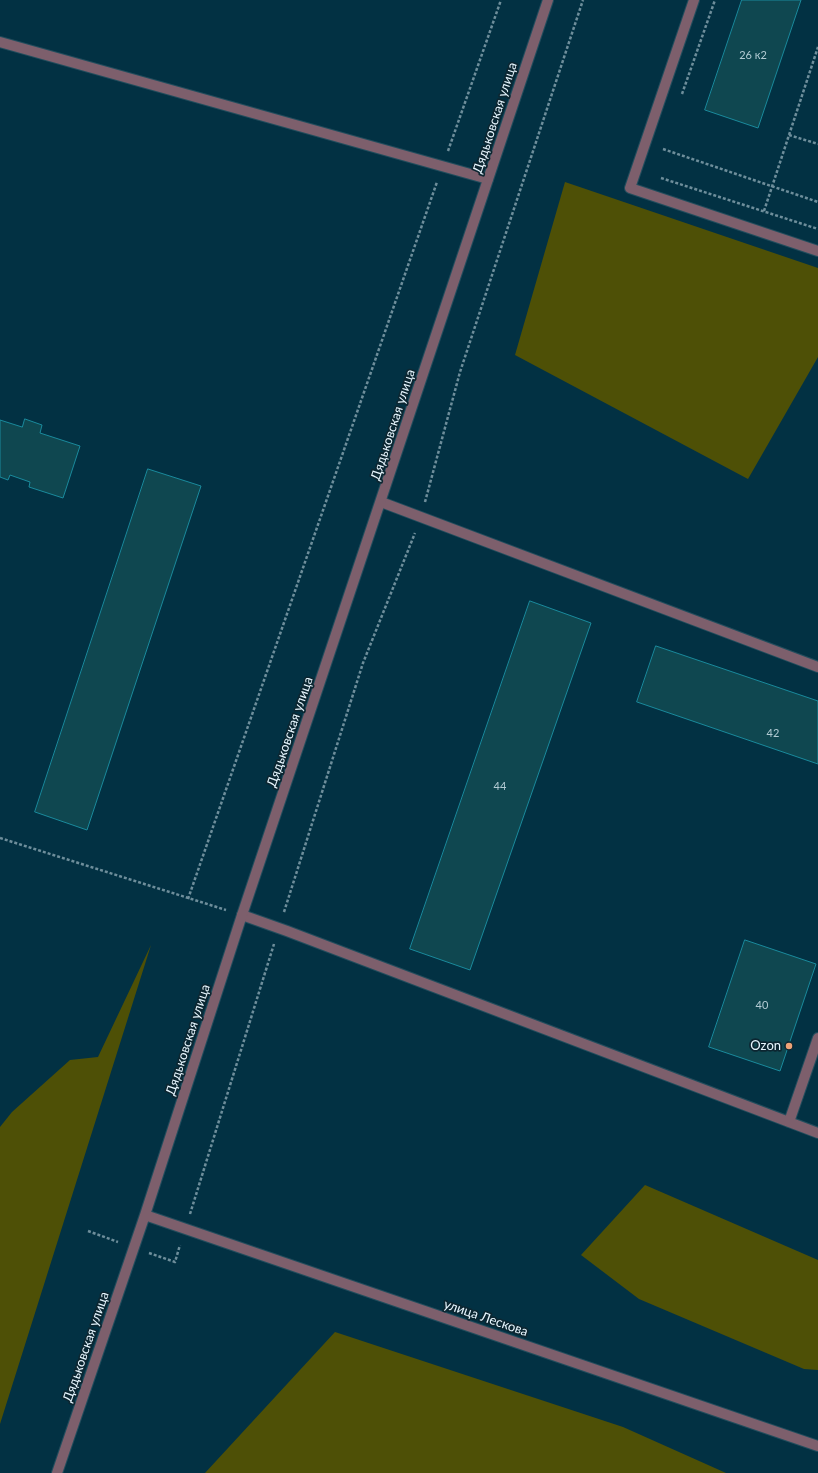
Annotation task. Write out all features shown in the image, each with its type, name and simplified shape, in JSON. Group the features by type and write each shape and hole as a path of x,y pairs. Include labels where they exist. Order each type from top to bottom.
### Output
{"street":[{"name":"Дядьковская улица","path":"57,1473 145,1215 242,915 548,0"},
{"path":"694,0 630,188 818,251"},
{"path":"0,42 488,179"},
{"path":"381,502 818,667"},
{"path":"242,915 818,1133"},
{"path":"789,1122 818,1038"},
{"name":"улица Лескова","path":"145,1215 818,1446"}],"path":[{"path":"188,898 501,0"},
{"path":"175,1262 363,663 421,517 460,372 584,0"},
{"path":"681,97 715,0"},
{"path":"764,211 818,47"},
{"path":"789,135 818,144"},
{"path":"661,156 666,142"},
{"path":"663,149 818,202"},
{"path":"654,176 818,229"},
{"path":"0,838 242,915"}],"shaded area":[{"path":"565,182 818,268 818,357 748,479 515,355"},
{"path":"151,945 0,1424 0,1127 12,1112 70,1060 98,1057"},
{"path":"645,1185 818,1260 818,1370 804,1369 639,1299 581,1255"},
{"path":"335,1332 623,1427 726,1473 205,1473"}],"building":[{"path":"742,0 801,0 758,128 705,110"},
{"path":"25,419 42,425 40,433 80,446 63,498 29,487 30,482 10,475 8,480 0,477 0,420 22,427"},
{"path":"148,469 201,486 87,830 35,812"},
{"path":"530,601 591,623 470,970 410,949"},
{"path":"656,646 818,701 818,764 637,702"},
{"path":"745,940 816,964 780,1071 709,1047"}],"place":[{"name":"Ozon","path":"789,1046"}]}
